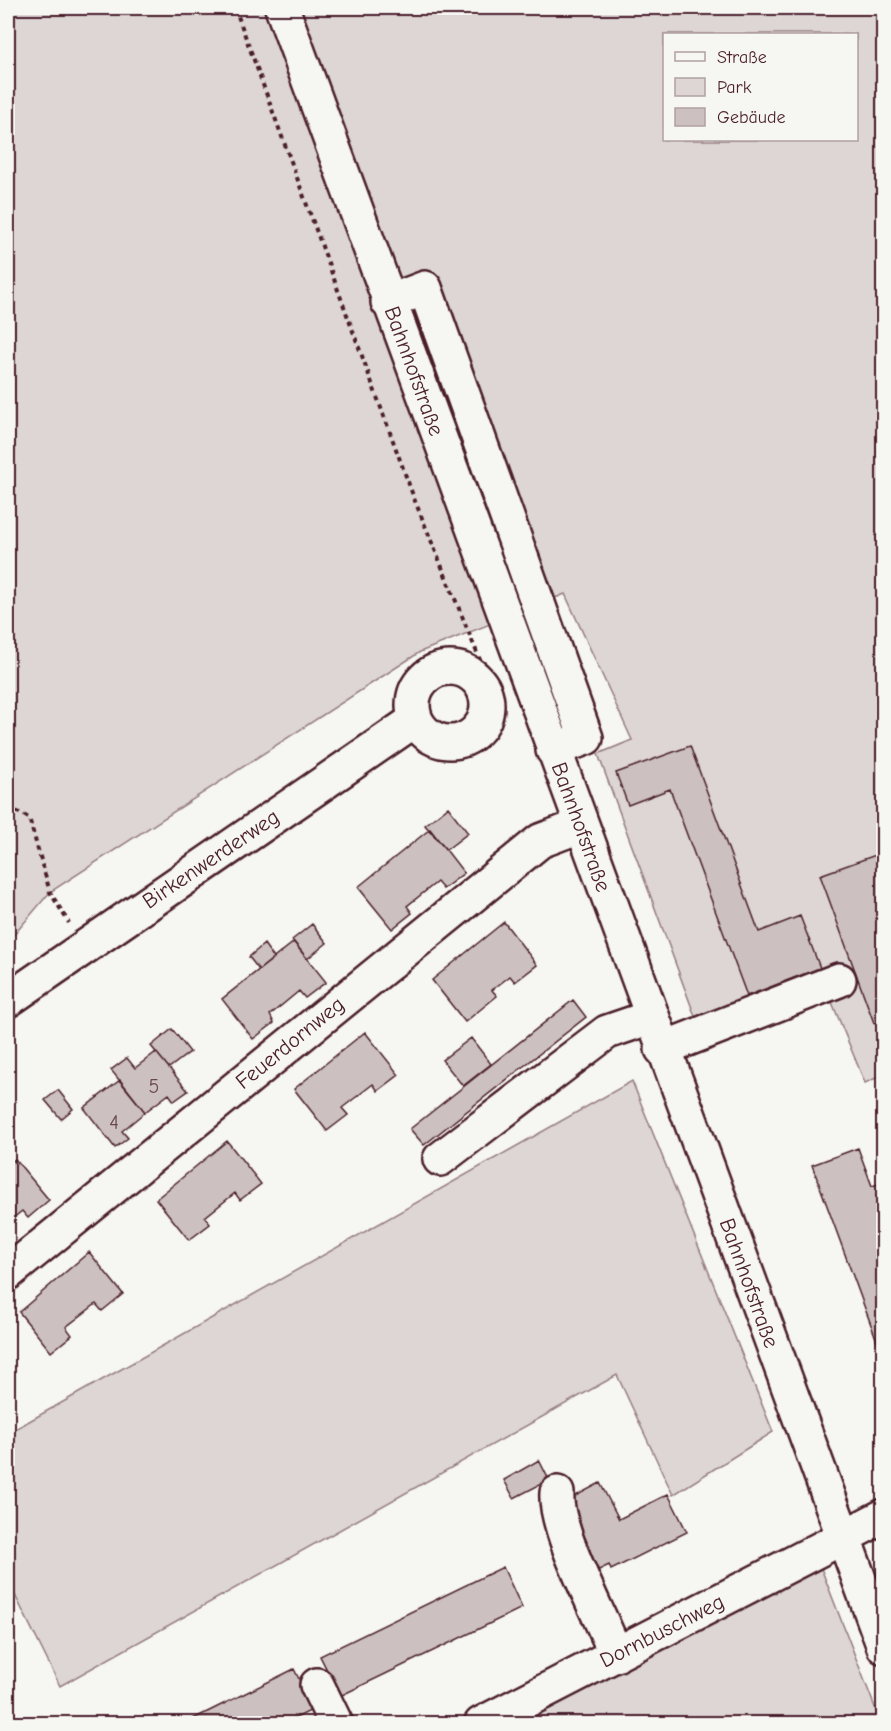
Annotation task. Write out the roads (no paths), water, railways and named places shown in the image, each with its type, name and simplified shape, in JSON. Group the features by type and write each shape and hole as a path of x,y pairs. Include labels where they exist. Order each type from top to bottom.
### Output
{"street":[{"name":"Bahnhofstraße","path":"282,8 580,826 884,1647"},
{"path":"388,302 425,288 586,738 553,750"},
{"path":"441,668 460,669 488,688 482,724 471,736 458,742 441,742 426,734 415,720 412,704 415,690 426,676 441,668"},
{"path":"488,688 526,674"},
{"name":"Birkenwerderweg","path":"8,1000 83,946 415,720"},
{"name":"Feuerdornweg","path":"8,1273 540,841 580,826"},
{"path":"662,1049 839,980"},
{"path":"441,1159 607,1032 651,1017"},
{"path":"557,1493 556,1504 563,1528 616,1655"},
{"name":"Dornbuschweg","path":"481,1724 884,1516"},
{"path":"317,1685 336,1724"}]}
